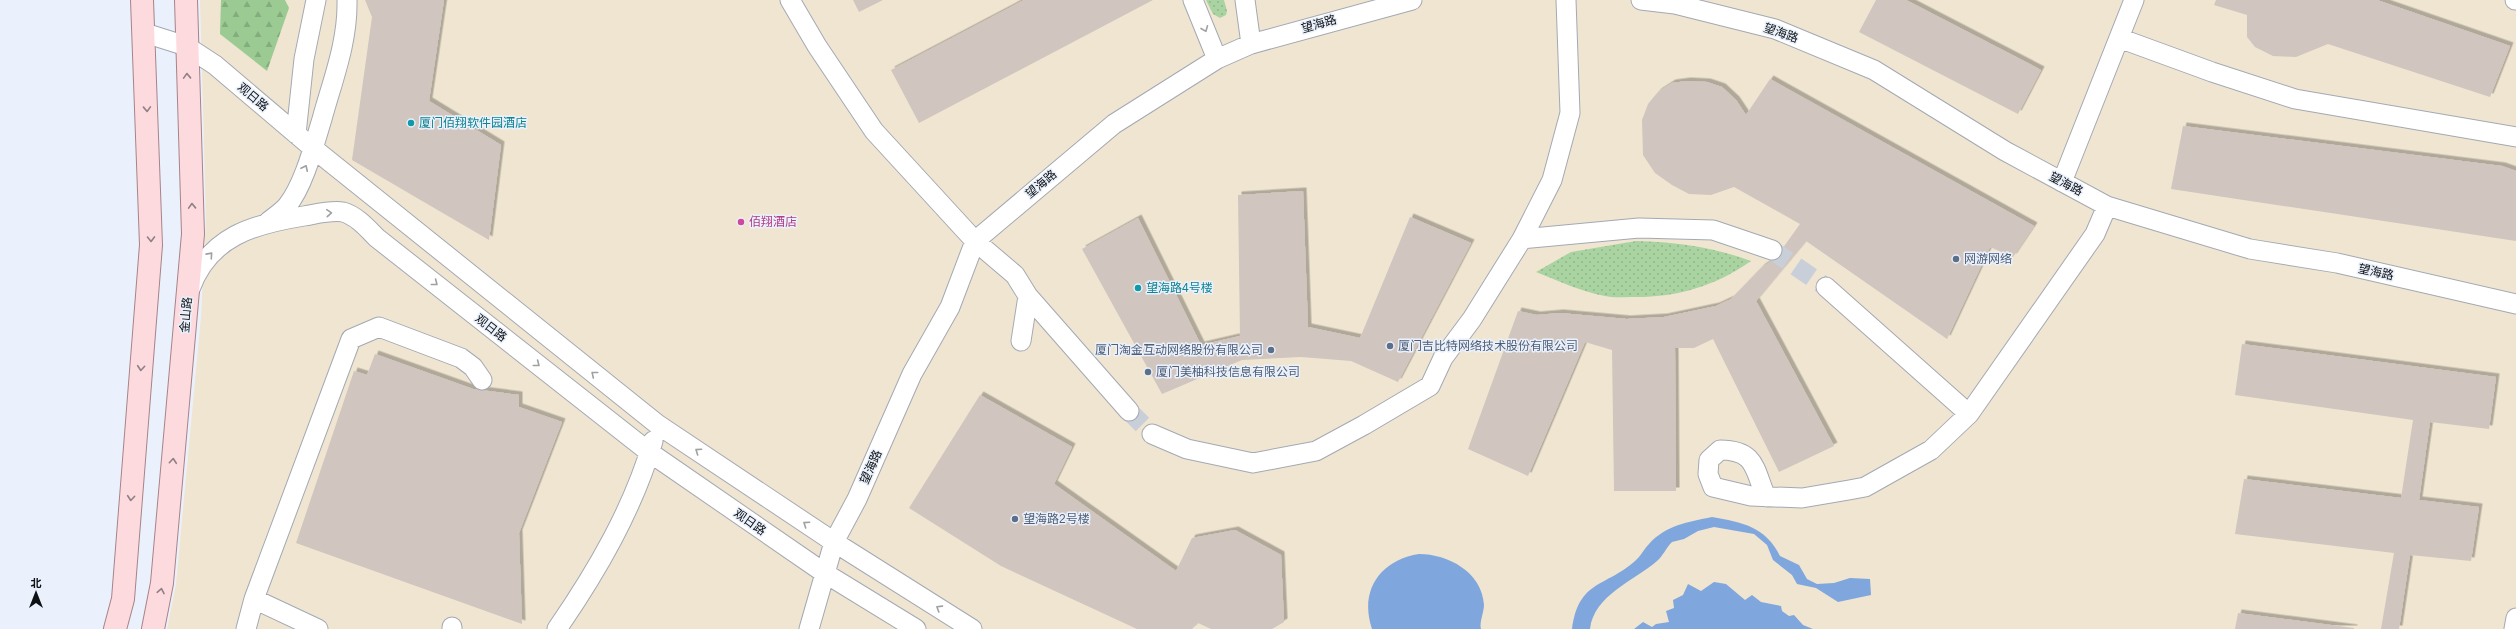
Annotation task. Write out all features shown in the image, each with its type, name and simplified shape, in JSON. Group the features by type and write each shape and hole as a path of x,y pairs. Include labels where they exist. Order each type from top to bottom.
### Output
{"main road":[{"path":"115,629 123,599 151,245 145,33 142,0"},
{"name":"金山路","path":"153,629 162,583 193,234 186,46 186,0"}],"street":[{"path":"296,134 304,59 316,0"},
{"path":"268,222 286,207 314,149 339,64 347,13 347,0"},
{"path":"790,0 817,46 874,131 975,241 1015,275 1028,296 1129,411"},
{"path":"1193,0 1217,59"},
{"path":"1245,0 1251,44"},
{"name":"望海路","path":"834,542 857,499 912,374 950,307 975,241 1114,124 1217,59 1251,44 1412,0"},
{"path":"1152,434 1187,449 1253,463 1316,450 1364,426 1430,386 1443,358 1472,319 1522,239 1552,180 1570,113 1566,0"},
{"name":"望海路","path":"1641,0 1675,4 1775,29 1874,70 2005,152 2107,206 2250,249 2337,263 2516,304"},
{"path":"2062,182 2134,0"},
{"name":"观日路","path":"145,33 186,46 215,65 314,149 657,424 834,542 972,629"},
{"path":"2120,38 2212,72 2295,99 2516,137"},
{"path":"1766,497 1802,498 1865,487 1931,450 1969,414 2095,234 2107,206"},
{"name":"观日路","path":"185,330 190,288 202,263 217,247 239,233 268,222 329,212 343,212 356,219 377,238 649,452 823,572 916,629"},
{"path":"1522,239 1639,228 1713,230 1772,250"},
{"path":"1826,286 1969,414"},
{"path":"1021,342 1028,296"},
{"path":"246,629 254,599 351,338 378,327 461,358 472,367 482,380"},
{"path":"557,629 591,580 622,520 649,452 657,424"},
{"path":"809,629 823,572 834,542"},
{"path":"254,599 318,629"},
{"path":"2514,629 2516,618"}],"shaded area":[{"path":"200,0 2516,0 2516,629 167,629 176,584 201,317 206,221"}],"green space":[{"path":"221,0 285,0 289,8 267,71 220,34"},
{"path":"1206,0 1224,0 1227,11 1226,15 1220,18 1213,14"},
{"path":"1636,241 1695,246 1723,252 1751,261 1723,278 1694,289 1678,293 1647,297 1608,297 1570,286 1536,272 1571,252"}],"water":[{"path":"1712,517 1743,524 1760,532 1768,538 1780,556 1799,565 1807,579 1817,584 1834,583 1850,578 1870,579 1871,595 1838,602 1816,588 1797,584 1792,575 1773,560 1767,545 1754,534 1714,527 1698,531 1684,539 1672,542 1657,561 1607,598 1593,617 1590,629 1572,629 1575,613 1580,602 1594,587 1624,570 1635,561 1647,546 1663,532 1678,525"},
{"path":"1419,554 1441,557 1452,561 1470,574 1482,593 1484,605 1481,629 1372,629 1368,602 1371,590 1376,580 1384,570 1393,563 1405,557"},
{"path":"1714,582 1726,584 1745,600 1752,595 1761,602 1781,606 1782,611 1789,616 1794,615 1803,625 1813,629 1634,629 1643,622 1652,627 1656,624 1669,622 1666,611 1674,608 1673,600 1683,595 1688,584 1701,591"}],"building":[{"name":"厦门佰翔软件园酒店","path":"365,0 444,0 429,101 501,145 489,240 352,160 372,17"},
{"path":"853,0 883,0 859,12"},
{"path":"1024,0 1153,0 919,123 891,70"},
{"path":"1876,0 1906,0 2041,70 2018,114 1859,32"},
{"path":"2216,0 2377,0 2510,46 2490,97 2328,44 2296,57 2273,56 2255,47 2247,37 2247,15 2214,5"},
{"path":"1770,79 2034,226 2013,257 1990,247 1947,339 1806,241 1756,301 1834,446 1779,472 1713,339 1694,348 1675,348 1676,491 1614,491 1612,350 1585,342 1528,476 1468,449 1518,311 1537,315 1560,313 1627,319 1664,317 1716,306 1731,299 1762,267 1775,259 1800,224 1734,187 1711,195 1689,194 1672,185 1655,173 1643,155 1642,120 1648,104 1658,92 1672,83 1687,81 1707,82 1722,87 1736,100 1746,115"},
{"path":"2183,126 2502,166 2516,171 2516,241 2171,189"},
{"name":"望海路4号楼","path":"1303,191 1308,327 1360,338 1410,217 1471,243 1398,382 1351,361 1301,357 1242,360 1162,394 1082,249 1138,218 1201,345 1240,336 1238,195"},
{"path":"2242,344 2496,377 2489,429 2430,422 2419,500 2479,507 2471,561 2410,555 2399,629 2381,629 2394,553 2235,534 2244,479 2401,498 2413,420 2235,395"},
{"path":"375,354 473,389 519,395 519,407 562,422 519,533 522,624 296,543 354,371 367,375"},
{"name":"望海路2号楼","path":"980,395 1072,447 1054,484 1176,571 1192,538 1235,530 1281,555 1284,622 1272,629 1211,629 1198,623 1192,629 1137,629 1001,566 909,508"},
{"path":"2238,613 2354,628 2354,629 2235,629"}],"tunnel":[{"path":"1772,250 1826,287"},
{"path":"1129,411 1152,434"}],"place":[{"name":"厦门佰翔软件园酒店","path":"411,123"},
{"name":"佰翔酒店","path":"741,222"},
{"name":"网游网络","path":"1956,259"},
{"name":"望海路4号楼","path":"1138,288"},
{"name":"厦门吉比特网络技术股份有限公司","path":"1390,346"},
{"name":"厦门淘金互动网络股份有限公司","path":"1271,350"},
{"name":"厦门美柚科技信息有限公司","path":"1148,372"},
{"name":"望海路2号楼","path":"1015,519"}]}
